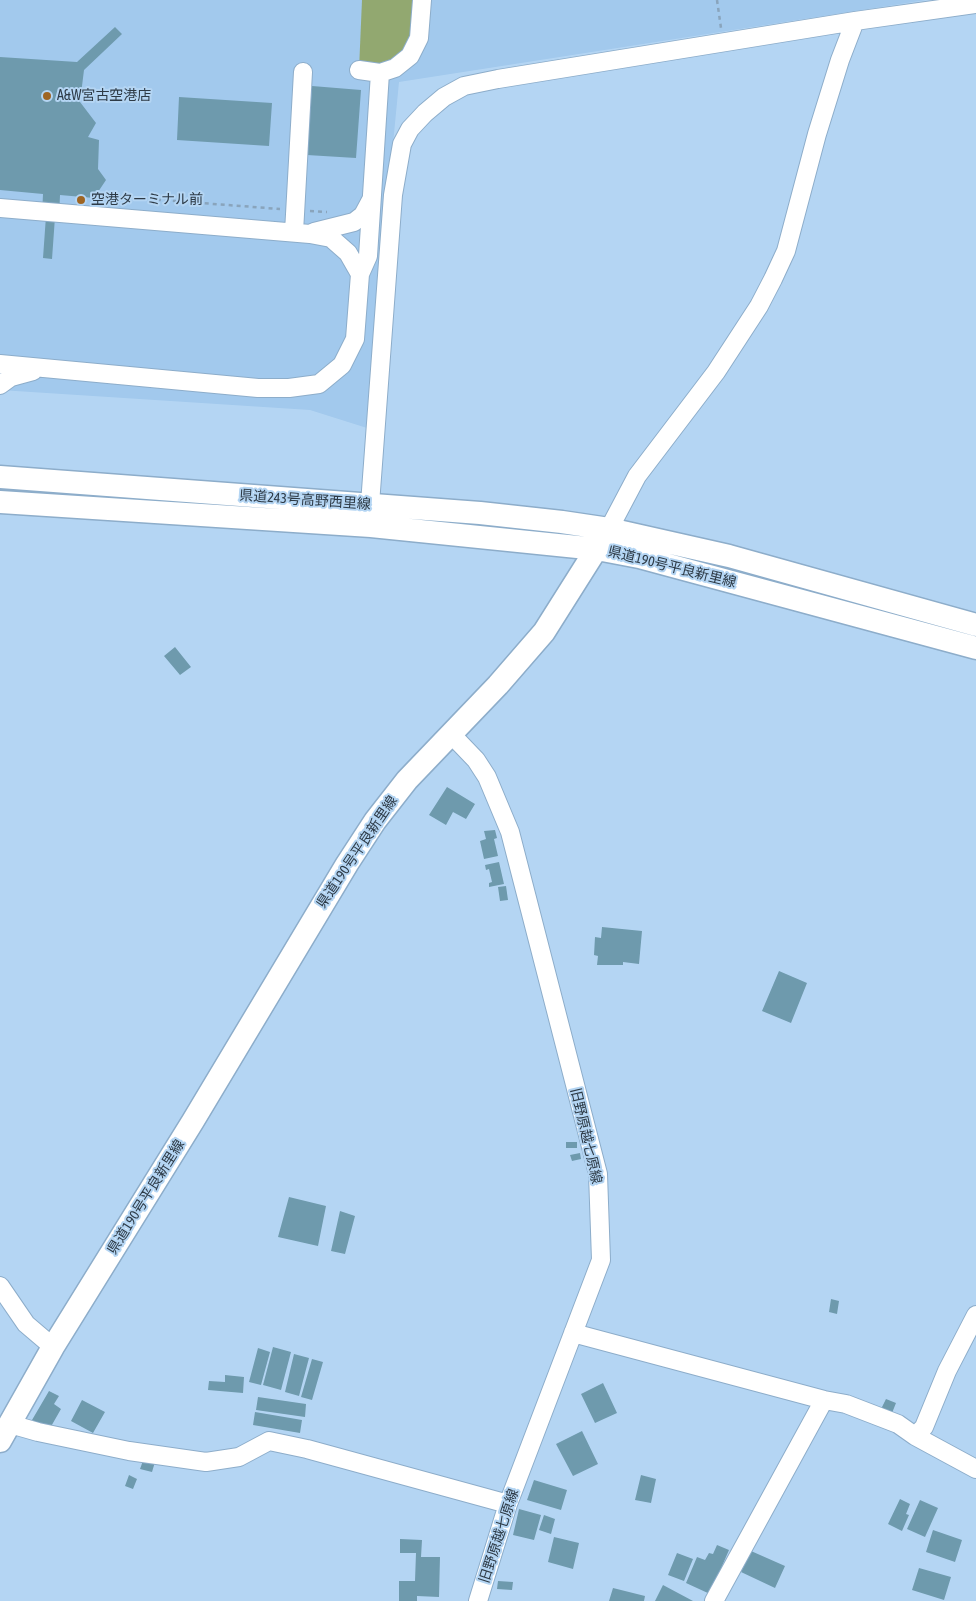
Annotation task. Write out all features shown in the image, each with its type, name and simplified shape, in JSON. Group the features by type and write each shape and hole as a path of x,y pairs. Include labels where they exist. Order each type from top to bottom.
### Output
{"main road":[{"name":"県道243号高野西里線","path":"0,477 480,513 609,529"},
{"name":"県道243号高野西里線","path":"0,502 372,526 597,549"},
{"path":"597,549 609,529"},
{"name":"県道190号平良新里線","path":"609,529 729,556 976,625"},
{"name":"県道190号平良新里線","path":"5,1432 53,1347 193,1121 374,821 407,780 452,735 544,632 597,549 639,557 976,648"}],"street":[{"path":"359,70 380,73 395,68 410,56 419,38 422,0"},
{"path":"370,504 393,195 402,144 410,129 444,97 464,86 856,21 976,4"},
{"path":"609,529 637,476 716,372 759,306 773,279 786,250 820,124 840,60 856,21"},
{"path":"302,233 295,210 303,72"},
{"path":"0,364 258,388 289,388 319,384 342,365 355,340 360,274 368,256 380,73"},
{"path":"302,233 354,222 363,215 371,200"},
{"path":"0,208 302,233 331,238 348,252 360,274"},
{"path":"0,385 12,377 46,368"},
{"name":"旧野原越七原線","path":"452,735 476,760 487,777 510,832 598,1174 601,1260 508,1504 478,1601"},
{"path":"0,1286 26,1324 53,1347"},
{"path":"915,1436 924,1426 947,1371 976,1315"},
{"path":"574,1333 824,1400 846,1404 898,1424 915,1436 976,1469"},
{"path":"714,1601 824,1400"},
{"path":"5,1432 38,1432 120,1449 206,1462 239,1457 270,1441 307,1449 508,1504"}],"path":[{"path":"717,0 723,43"},
{"path":"109,196 334,212"}],"shaded area":[{"path":"0,0 926,0 399,82 367,428 310,410 0,390"}],"green space":[{"path":"362,0 422,0 410,56 359,70"}],"building":[{"path":"115,27 122,34 84,70 80,102 96,123 88,137 99,140 98,169 106,180 94,198 60,195 59,218 55,217 52,259 43,258 46,216 42,216 43,194 0,190 0,57 77,62"},
{"path":"312,86 361,90 356,158 307,155"},
{"path":"179,97 272,103 269,146 177,140"},
{"path":"175,647 191,667 180,675 164,656"},
{"path":"447,787 475,804 466,819 453,812 446,825 429,815"},
{"path":"495,830 497,838 494,839 498,856 484,859 480,841 486,839 484,831"},
{"path":"499,862 504,884 489,887 489,883 492,882 489,869 486,870 485,865"},
{"path":"506,886 508,900 500,901 498,887"},
{"path":"602,927 642,931 639,964 623,962 623,965 597,965 598,956 594,955 595,937 601,938"},
{"path":"779,971 807,983 791,1023 762,1011"},
{"path":"566,1142 577,1142 577,1148 566,1148"},
{"path":"580,1153 581,1159 572,1161 570,1155"},
{"path":"289,1197 326,1206 318,1246 278,1237"},
{"path":"340,1211 355,1216 345,1254 331,1251"},
{"path":"831,1299 839,1301 837,1314 829,1312"},
{"path":"273,1347 291,1352 281,1390 263,1385"},
{"path":"258,1348 270,1352 261,1385 249,1382"},
{"path":"294,1354 309,1358 299,1396 285,1392"},
{"path":"312,1359 323,1362 312,1400 301,1397"},
{"path":"225,1375 244,1377 243,1393 208,1390 209,1381 225,1382"},
{"path":"603,1383 617,1413 595,1423 581,1394"},
{"path":"49,1391 59,1396 54,1404 61,1409 49,1430 32,1420"},
{"path":"258,1397 306,1404 305,1417 256,1410"},
{"path":"886,1399 896,1403 892,1413 881,1409"},
{"path":"82,1400 105,1412 93,1433 71,1421"},
{"path":"255,1412 302,1420 300,1433 253,1425"},
{"path":"582,1431 598,1464 573,1476 556,1444"},
{"path":"144,1458 155,1462 152,1472 140,1469"},
{"path":"129,1475 137,1479 133,1489 125,1486"},
{"path":"641,1475 656,1479 651,1503 635,1500"},
{"path":"534,1480 567,1490 561,1510 527,1500"},
{"path":"900,1499 910,1504 906,1514 909,1515 902,1531 888,1524"},
{"path":"920,1500 938,1508 925,1537 907,1529"},
{"path":"519,1509 541,1515 534,1540 513,1535"},
{"path":"544,1515 555,1519 551,1534 539,1530"},
{"path":"933,1530 962,1540 955,1562 926,1552"},
{"path":"554,1537 579,1543 573,1569 548,1562"},
{"path":"400,1539 422,1540 421,1557 440,1557 439,1597 417,1596 417,1601 399,1601 399,1581 415,1581 416,1553 400,1553"},
{"path":"717,1545 729,1550 710,1594 686,1583 697,1557 705,1560 709,1553 713,1554"},
{"path":"751,1551 785,1566 775,1588 741,1572"},
{"path":"677,1553 693,1559 684,1581 668,1575"},
{"path":"919,1568 951,1577 944,1600 912,1590"},
{"path":"498,1581 513,1582 512,1590 497,1589"},
{"path":"663,1585 693,1601 655,1601"},
{"path":"613,1588 645,1596 644,1601 609,1601"}],"place":[{"name":"A&W宮古空港店","path":"47,96"},
{"name":"空港ターミナル前","path":"81,200"}]}
